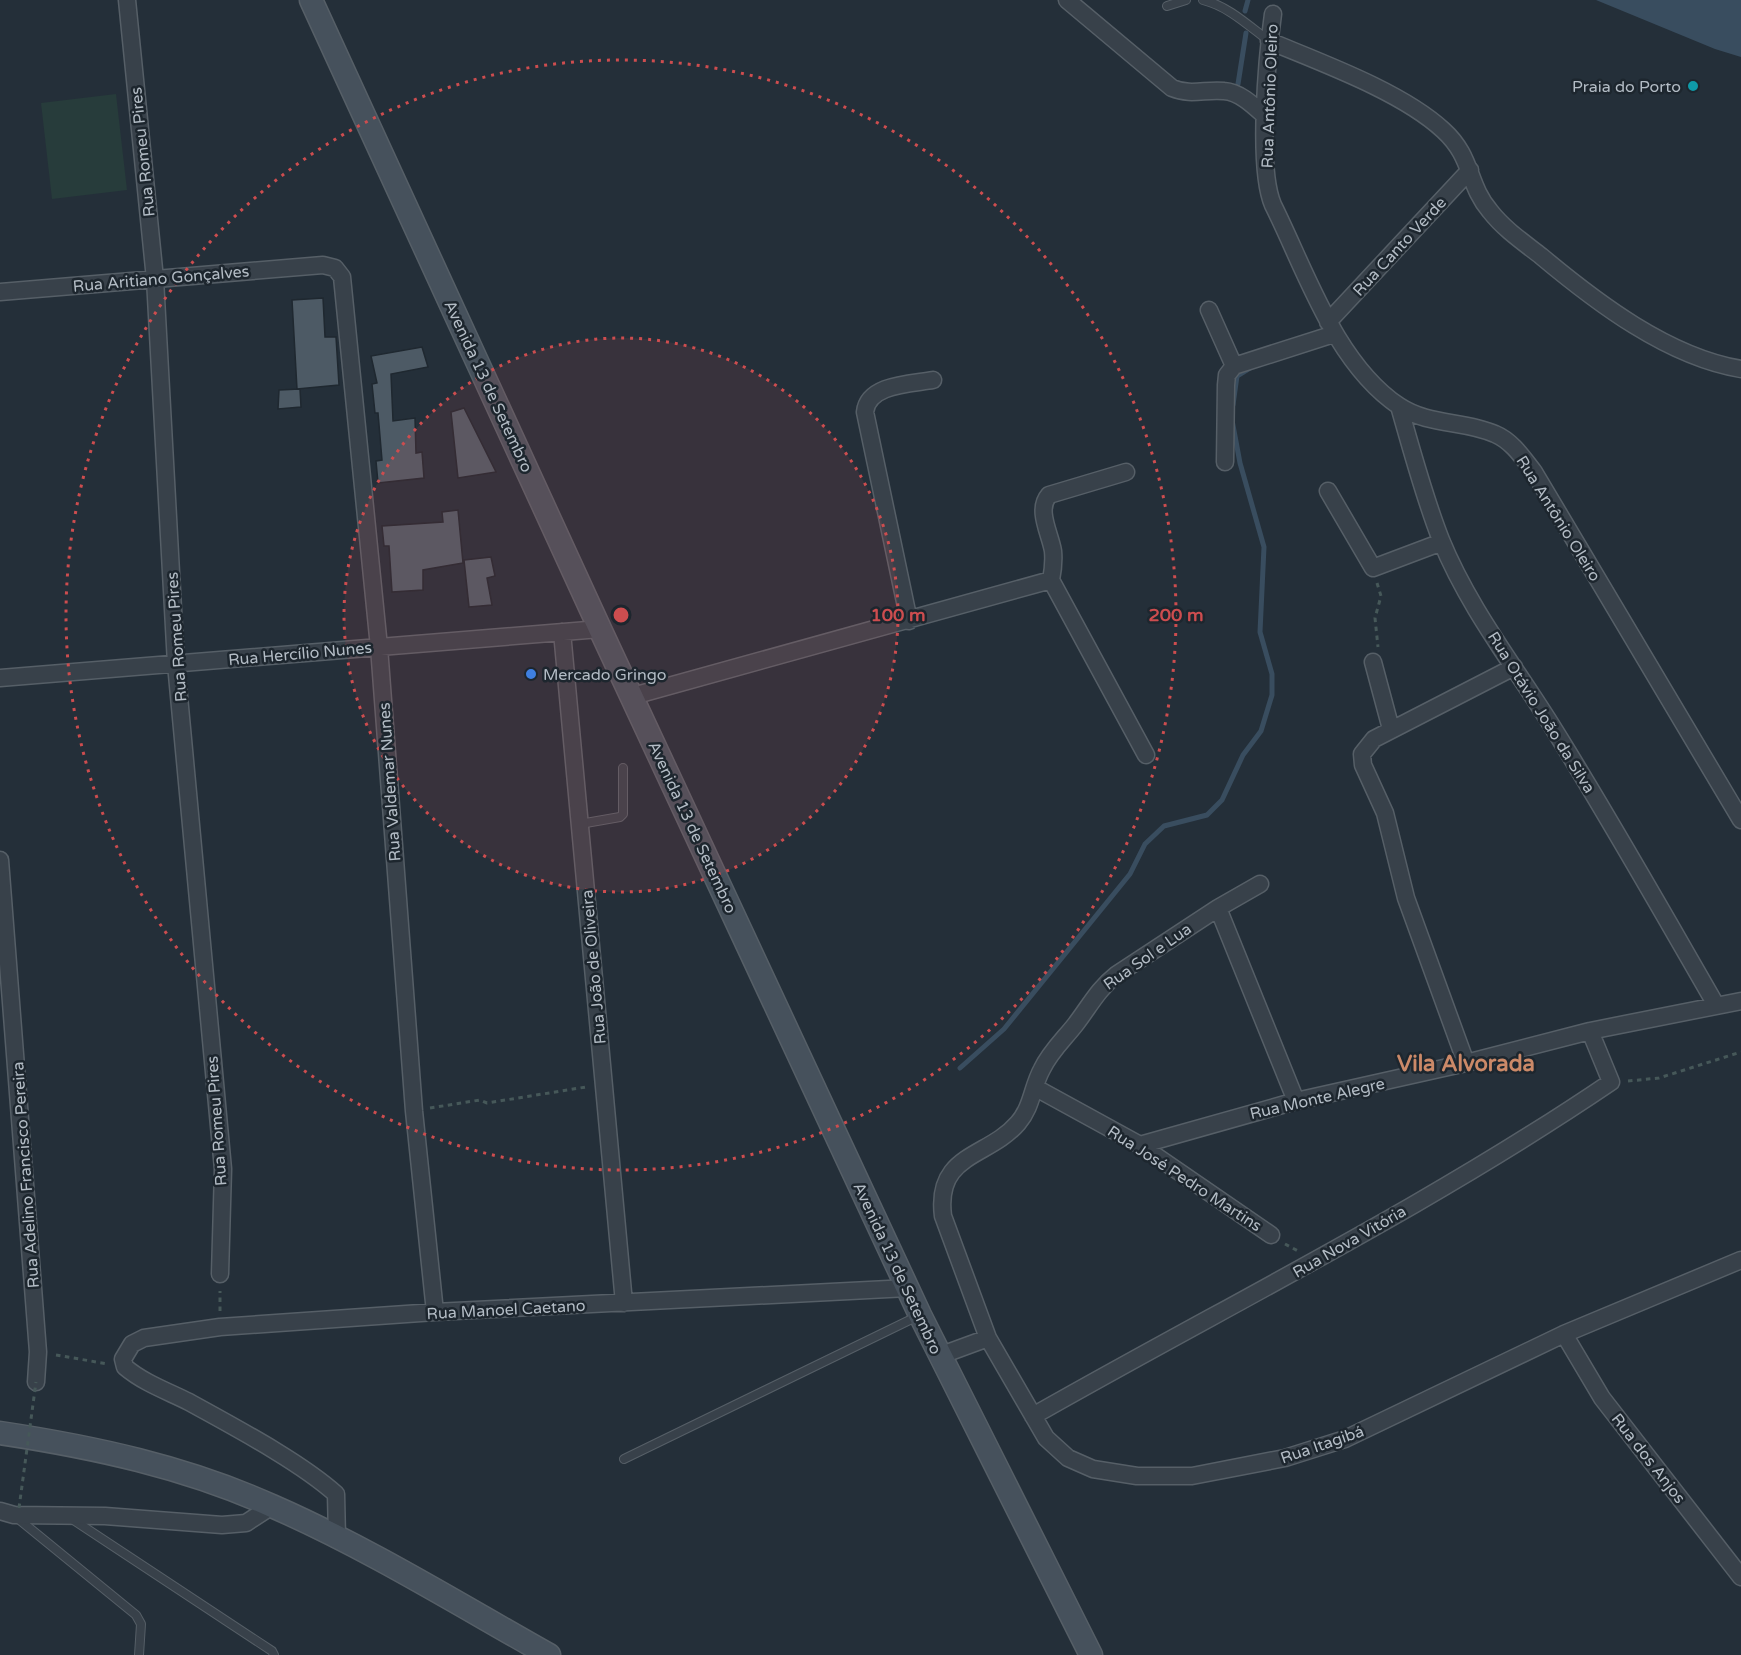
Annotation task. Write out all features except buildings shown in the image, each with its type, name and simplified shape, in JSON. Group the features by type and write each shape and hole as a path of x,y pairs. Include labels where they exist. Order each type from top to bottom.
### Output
{"main road":[{"name":"Avenida 13 de Setembro","path":"311,0 600,629 939,1356 1092,1652"},
{"path":"0,1433 108,1452 163,1466 272,1506 338,1538 549,1655"}],"street":[{"name":"Rua Romeu Pires","path":"128,0 155,279 177,664 223,1169 220,1274"},
{"path":"1067,0 1172,88 1190,94 1224,91 1233,93 1266,116"},
{"name":"Rua Antônio Oleiro","path":"1273,14 1269,41 1266,116 1269,196 1331,328 1365,374 1399,406 1429,419 1495,433 1519,453 1534,472 1741,820"},
{"path":"1269,41 1370,86 1426,116 1462,149 1478,196 1490,212 1584,292 1654,337 1695,354 1741,369"},
{"name":"Rua Canto Verde","path":"1331,328 1470,170"},
{"name":"Rua Aritiano Gonçalves","path":"0,292 322,265"},
{"name":"Rua Valdemar Nunes","path":"322,265 335,268 342,277 379,647 414,1111 435,1312"},
{"path":"1209,310 1234,366"},
{"path":"1225,462 1226,385 1227,375 1234,366 1331,328"},
{"path":"909,621 865,412 866,404 873,395 933,380"},
{"name":"Rua Otávio João da Silva","path":"1399,406 1442,542 1467,591 1590,786 1716,1005"},
{"path":"1126,472 1049,495 1044,500 1042,509 1053,550 1051,580 1146,755"},
{"path":"1328,491 1373,568 1442,542"},
{"path":"633,696 1051,580"},
{"name":"Rua Hercílio Nunes","path":"0,678 600,629"},
{"name":"Rua João de Oliveira","path":"562,632 624,1303"},
{"path":"1373,662 1391,729"},
{"path":"1466,1063 1406,898 1384,813 1363,765 1362,754 1366,746 1391,729 1514,667"},
{"name":"Rua Adelino Francisco Pereira","path":"0,860 38,1352 36,1382"},
{"name":"Rua Sol e Lua","path":"988,1338 950,1236 941,1199 953,1171 964,1160 1009,1132 1018,1123 1050,1055 1101,987 1218,908 1260,884"},
{"path":"1218,908 1296,1101"},
{"name":"Rua Monte Alegre","path":"1140,1144 1296,1101 1466,1063 1590,1031 1741,1001"},
{"path":"1590,1031 1611,1082"},
{"name":"Rua Nova Vitória","path":"1033,1416 1163,1342 1315,1262 1554,1121 1611,1082"},
{"name":"Rua José Pedro Martins","path":"1036,1088 1140,1144 1271,1234"},
{"name":"Rua Itagibá","path":"988,1338 1046,1438 1068,1458 1093,1469 1137,1476 1192,1476 1285,1458 1346,1439 1564,1334 1741,1260"},
{"name":"Rua Manoel Caetano","path":"125,1367 123,1359 132,1344 144,1338 220,1327 435,1312 908,1288"},
{"name":"Rua dos Anjos","path":"1564,1334 1602,1398 1741,1577"},
{"path":"939,1356 988,1338"},
{"path":"125,1367 137,1378 190,1403 317,1477 336,1494 338,1538"},
{"path":"11,1511 69,1517 105,1516 222,1525 246,1523 272,1506"}],"lane":[{"path":"1167,6 1186,0"},
{"path":"1203,0 1212,2 1238,18 1269,41"},
{"path":"580,824 620,817 623,814 623,768"},
{"path":"624,1460 920,1315"},
{"path":"11,1511 136,1615 141,1624 139,1655"},
{"path":"69,1517 272,1651 274,1655"}],"path":[{"path":"1373,568 1380,596 1375,618 1378,652 1373,662"},
{"path":"1611,1082 1659,1078 1741,1052"},
{"path":"414,1111 480,1100 487,1103 604,1083"},
{"path":"1271,1234 1315,1262"},
{"path":"220,1274 220,1327"},
{"path":"38,1352 125,1367"},
{"path":"11,1511 36,1382"}],"green space":[{"path":"116,94 127,190 52,199 41,103"}],"water":[{"path":"1596,0 1741,0 1741,57 1715,49"}],"waterway":[{"path":"1245,11 1248,0"},
{"path":"1238,84 1246,33"},
{"path":"1233,405 1237,376 1250,368"},
{"path":"960,1068 1004,1029 1130,874 1145,844 1164,826 1207,815 1222,800 1243,755 1261,731 1272,695 1272,674 1260,632 1264,547 1240,463 1232,420"}],"place":[{"name":"Praia do Porto","path":"1693,86"},
{"name":"Mercado Gringo","path":"531,674"}],"district":[{"name":"Vila Alvorada","path":"1466,1063"}]}
